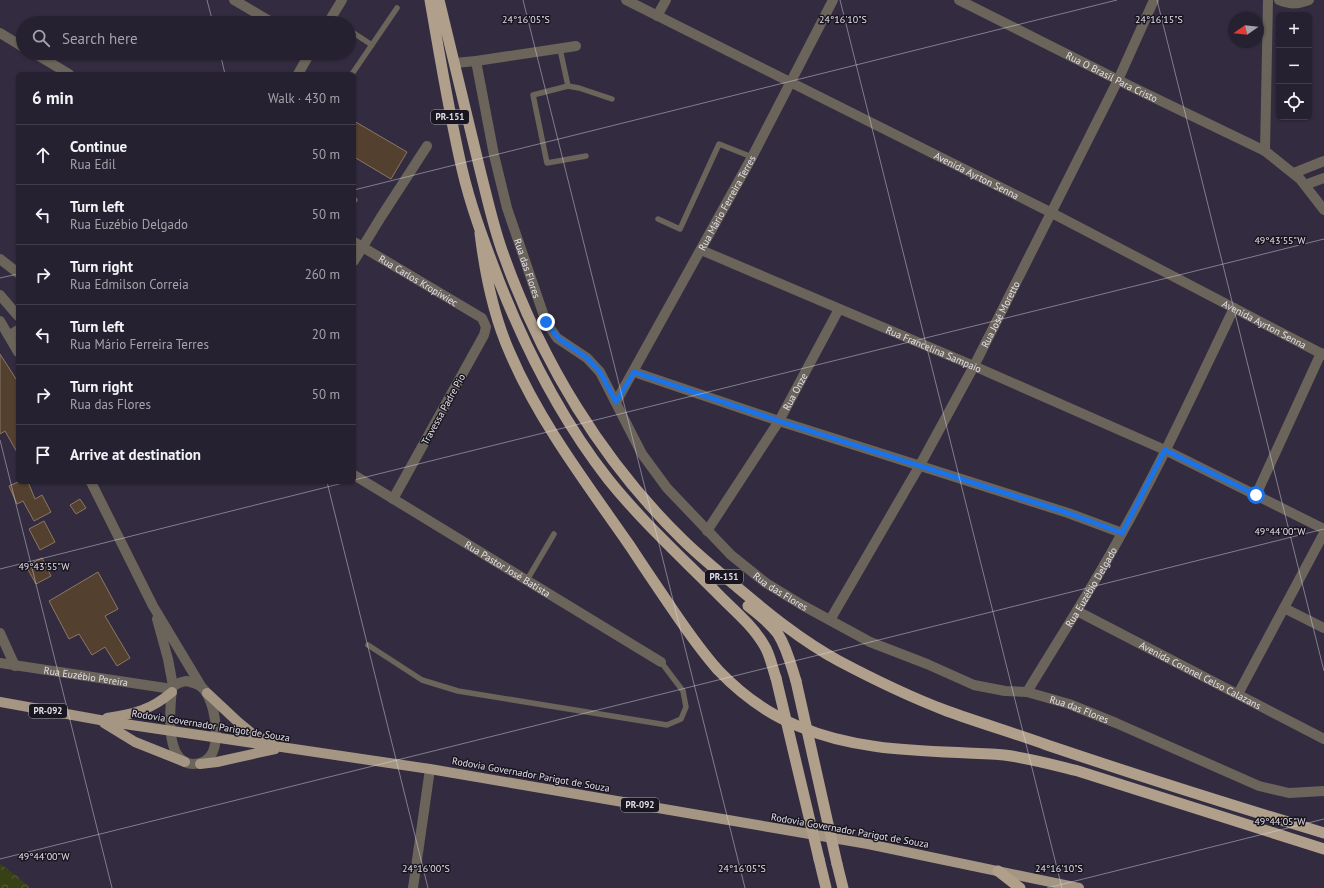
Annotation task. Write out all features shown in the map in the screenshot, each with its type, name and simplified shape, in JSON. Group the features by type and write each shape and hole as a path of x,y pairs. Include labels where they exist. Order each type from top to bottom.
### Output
{"highway":[{"name":"PR-151","path":"430,0 449,114 462,171 480,233 516,324 543,380 582,443 609,480 647,524 748,622 765,646 776,678 826,888"},
{"name":"PR-151","path":"439,0 455,62 468,122 501,248 540,343 580,413 615,463 649,504 711,572 766,621 777,634 786,650 796,681 843,888"},
{"name":"PR-151","path":"480,233 484,264 494,310 510,353 535,405 566,454 692,637 718,670 744,694 768,710 797,726 833,738 885,748 1006,756 1042,762 1078,771 1324,849"},
{"name":"PR-151","path":"682,539 759,605 796,633 835,658 879,682 952,712 1146,778 1324,833"},
{"path":"998,871 1020,888"}],"main road":[{"path":"97,720 139,712 157,704 173,689"},
{"path":"204,690 238,722 254,734 281,748"},
{"name":"Rodovia Governador Parigot de Souza","path":"0,702 97,720 430,769 868,844 1079,888"},
{"path":"97,720 135,742 184,762"},
{"path":"200,764 217,762 281,748"}],"street":[{"path":"234,0 261,16"},
{"path":"335,16 342,0"},
{"name":"Avenida Ayrton Senna","path":"626,0 1050,212 1323,354"},
{"path":"658,16 666,0"},
{"name":"Rua Mário Ferreira Terres","path":"616,402 752,157 833,0"},
{"name":"Rua O Brasil Para Cristo","path":"959,0 1118,80 1265,151 1294,173 1324,210"},
{"name":"Rua José Moretto","path":"830,620 920,466 974,366 1050,212 1118,80 1154,0"},
{"path":"1265,151 1268,0"},
{"path":"1279,0 1288,4 1310,0"},
{"path":"0,33 16,43"},
{"path":"455,62 476,61 576,46"},
{"path":"46,60 67,72"},
{"path":"299,72 306,60"},
{"name":"Rua das Flores","path":"476,61 494,155 507,208 546,322 558,338 587,358 600,372 642,454 667,488 731,555 766,582 870,642 928,664 974,686 1005,692 1027,692 1069,704 1259,786 1289,792 1324,791"},
{"path":"358,244 427,146"},
{"path":"1294,173 1324,162"},
{"path":"1305,185 1324,178"},
{"name":"Rua Carlos Kropiwiec","path":"358,244 482,318"},
{"name":"Rua Francelina Sampaio","path":"701,250 974,366 1165,450 1324,529"},
{"path":"0,259 16,272"},
{"path":"0,295 16,315"},
{"name":"Rua Euzébio Delgado","path":"1027,692 1077,611 1122,533 1165,450 1234,308"},
{"name":"Rua Onze","path":"707,531 779,421 840,309"},
{"name":"Travessa Padre Pio","path":"393,499 484,335 486,327 482,318"},
{"path":"0,321 16,348"},
{"path":"9,336 16,331"},
{"path":"1256,495 1323,354"},
{"path":"634,372 779,421 1068,513 1122,533"},
{"name":"Rua Pastor José Batista","path":"356,476 661,662"},
{"path":"93,484 154,606 212,705 216,738 212,753 200,764 184,762 179,757 173,745 170,730 173,689 168,659 154,606"},
{"path":"1238,694 1324,533"},
{"path":"1284,608 1324,628"},
{"name":"Avenida Coronel Celso Calazans","path":"1077,611 1324,739"},
{"path":"0,633 15,666"},
{"name":"Rua Euzébio Pereira","path":"0,664 173,689"},
{"path":"173,689 178,683 186,681 194,682 204,690"},
{"path":"413,888 430,769"}],"lane":[{"path":"353,72 397,8"},
{"path":"356,35 372,45"},
{"path":"560,49 568,86"},
{"path":"586,156 548,164 533,95 568,86 612,99"},
{"path":"658,219 680,229 720,144 752,157"},
{"path":"527,580 554,534"},
{"path":"368,645 422,680 458,691 668,725 681,719 686,707 683,691 661,662"}],"green space":[{"path":"0,864 17,876 30,888 0,888"}],"building":[{"path":"356,122 407,152 391,179 356,158"},
{"path":"0,354 16,379 16,450 5,431 0,434"},
{"path":"16,483 29,484 35,499 42,495 51,512 34,521 23,501 17,504 9,486"},
{"path":"80,499 86,508 76,514 70,505"},
{"path":"44,521 55,542 40,550 29,529"},
{"path":"42,558 51,576 36,584 26,566"},
{"path":"98,572 118,609 105,616 130,658 117,666 105,647 92,655 79,634 69,639 49,601"}],"route":[{"path":"546,322 558,338 587,358 600,372 616,402 634,372 779,421 1068,513 1122,533 1165,450 1256,495"}]}
